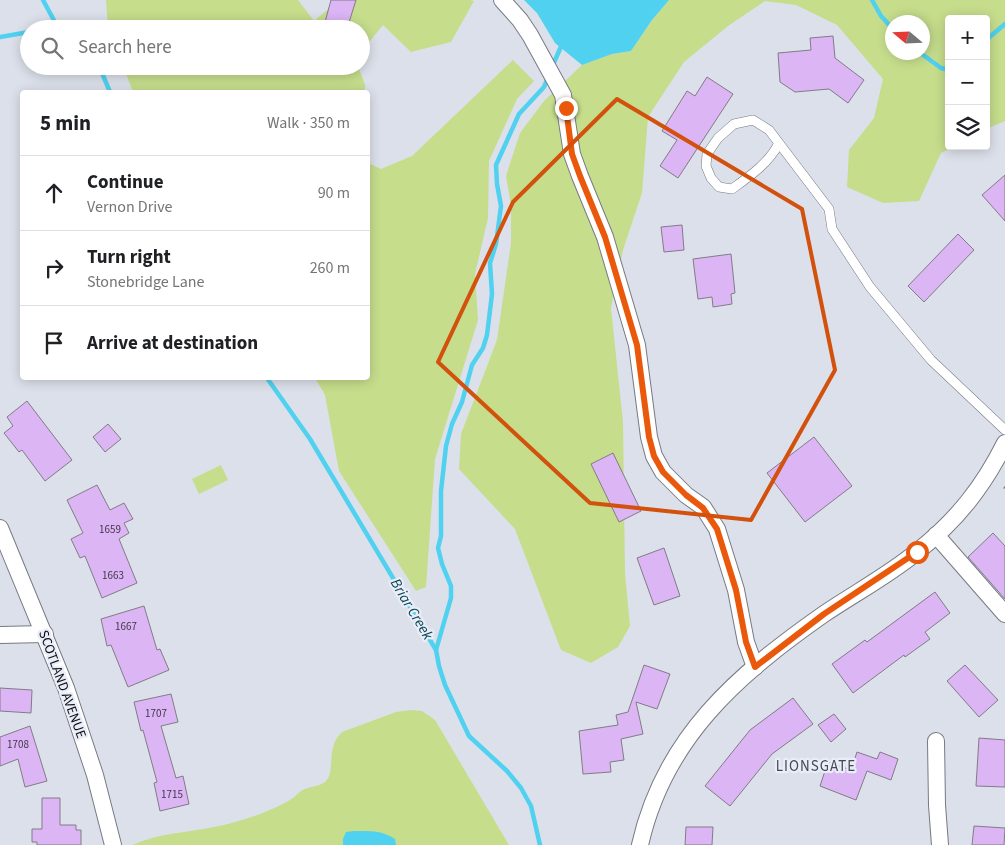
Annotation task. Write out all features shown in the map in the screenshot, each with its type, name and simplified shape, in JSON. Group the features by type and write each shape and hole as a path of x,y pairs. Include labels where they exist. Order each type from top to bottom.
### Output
{"street":[{"path":"502,0 520,20 563,95 572,154 605,237 637,345 649,437 654,456 663,472 686,495 703,508 717,529 736,590 746,642 755,667"},
{"path":"640,845 660,785 680,748 713,707 755,667 824,614 897,566 936,535 954,518 982,485 1005,443"},
{"name":"SCOTLAND AVENUE","path":"0,528 66,688 95,775 113,845"},
{"path":"936,535 1005,614"},
{"path":"0,635 45,634"},
{"path":"936,741 940,845"}],"lane":[{"path":"779,143 773,156 732,190 719,187 710,178 706,166 707,154 718,138 734,124 753,120 769,130 830,209 832,229 870,287 931,360 1005,430"}],"highlighted area":[{"path":"617,99 802,209 835,370 751,520 590,503 438,362 513,202"}],"green space":[{"path":"106,0 298,0 313,20 107,20"},
{"path":"339,0 474,1 451,42 411,52 383,25 370,41 370,20 315,20"},
{"path":"669,0 1005,0 1005,121 990,127 990,15 945,15 945,150 947,150 941,153 919,201 883,203 847,187 849,150 874,118 883,79 837,25 796,5 765,1 728,26 684,62 648,117 642,193 623,250 611,308 623,422 625,573 630,626 618,647 591,663 561,650 515,529 459,469 461,434 497,340 511,243 511,205 506,176 520,133 544,101 582,65 612,54 631,51 652,20"},
{"path":"513,60 534,81 517,99 489,161 488,218 475,274 478,320 435,459 426,587 416,591 339,471 325,395 316,380 370,380 370,164 381,169 412,156"},
{"path":"126,75 361,75 365,85 365,90 132,90"},
{"path":"221,465 228,480 199,494 192,479"},
{"path":"422,711 435,720 509,845 132,845 162,836 234,822 275,808 304,789 326,781 329,777 334,745 342,732 396,712"}],"water":[{"path":"524,0 669,0 652,20 631,51 612,54 582,65 555,43 537,13"},
{"path":"346,832 385,834 395,839 396,845 343,845"}],"building":[{"path":"331,0 356,0 350,20 326,20"},
{"path":"833,36 835,58 864,80 848,103 829,89 795,92 780,82 778,53 811,50 810,38"},
{"path":"707,77 733,94 678,178 660,166 677,140 662,131 687,91 695,96"},
{"path":"1005,175 1005,221 982,195"},
{"path":"682,225 684,250 664,252 661,227"},
{"path":"958,234 974,250 924,302 908,286"},
{"path":"731,254 735,293 731,294 732,304 713,307 712,297 698,299 693,259"},
{"path":"27,401 72,460 45,481 22,450 19,452 4,433 13,426 7,417"},
{"path":"108,424 121,439 105,452 93,437"},
{"path":"814,437 852,486 805,522 767,473"},
{"path":"613,453 641,511 619,522 591,464"},
{"path":"97,485 110,510 124,503 133,519 124,523 129,533 119,539 137,583 102,598 85,556 80,558 71,539 83,533 67,500"},
{"path":"993,533 1005,546 1005,599 968,557"},
{"path":"664,548 680,596 654,605 637,558"},
{"path":"935,592 950,613 925,632 930,639 905,657 904,655 853,693 832,664 865,640 867,642"},
{"path":"144,606 157,650 160,649 169,670 128,687 111,645 107,646 101,619"},
{"path":"644,665 670,674 657,709 636,702 643,734 621,739 624,760 610,762 611,772 583,774 579,731 618,725 616,715 628,712"},
{"path":"965,665 998,700 979,717 947,681"},
{"path":"0,688 32,690 31,713 0,711"},
{"path":"171,694 178,722 161,726 176,778 183,776 189,804 160,811 154,783 157,782 134,702"},
{"path":"793,698 813,724 772,754 730,806 705,786 750,730"},
{"path":"834,714 846,729 831,742 818,725"},
{"path":"30,726 47,781 25,787 18,759 0,766 0,737"},
{"path":"979,738 1005,740 1005,787 976,786"},
{"path":"857,752 877,759 880,752 898,759 891,780 867,771 856,800 820,786 828,762 851,770"},
{"path":"42,798 60,798 60,825 76,825 76,830 81,830 81,845 37,845 37,842 32,842 32,829 42,829"},
{"path":"974,826 1005,828 1004,845 972,845"},
{"path":"686,827 713,827 712,845 685,845"}],"waterway":[{"name":"Briar Creek","path":"43,0 54,20"},
{"path":"872,0 885,20"},
{"path":"990,37 1005,24"},
{"path":"0,37 20,34"},
{"path":"552,67 563,42"},
{"path":"930,60 945,69"},
{"name":"Briar Creek","path":"103,75 109,90"},
{"path":"436,650 451,598 451,586 438,548 441,536 441,491 446,446 452,424 462,402 472,365 483,348 487,335 492,294 490,263 496,244 501,206 496,165 519,114 544,87 548,77"},
{"name":"Briar Creek","path":"268,380 310,439 436,650 445,685 469,736 507,771 521,788 531,806 540,845"}],"district":[{"name":"LIONSGATE","path":"816,766"}],"route":[{"path":"566,108 572,154 605,237 629,312 637,345 649,437 654,456 663,472 686,495 703,508 717,529 736,590 746,642 755,667 824,614 917,552"}]}
